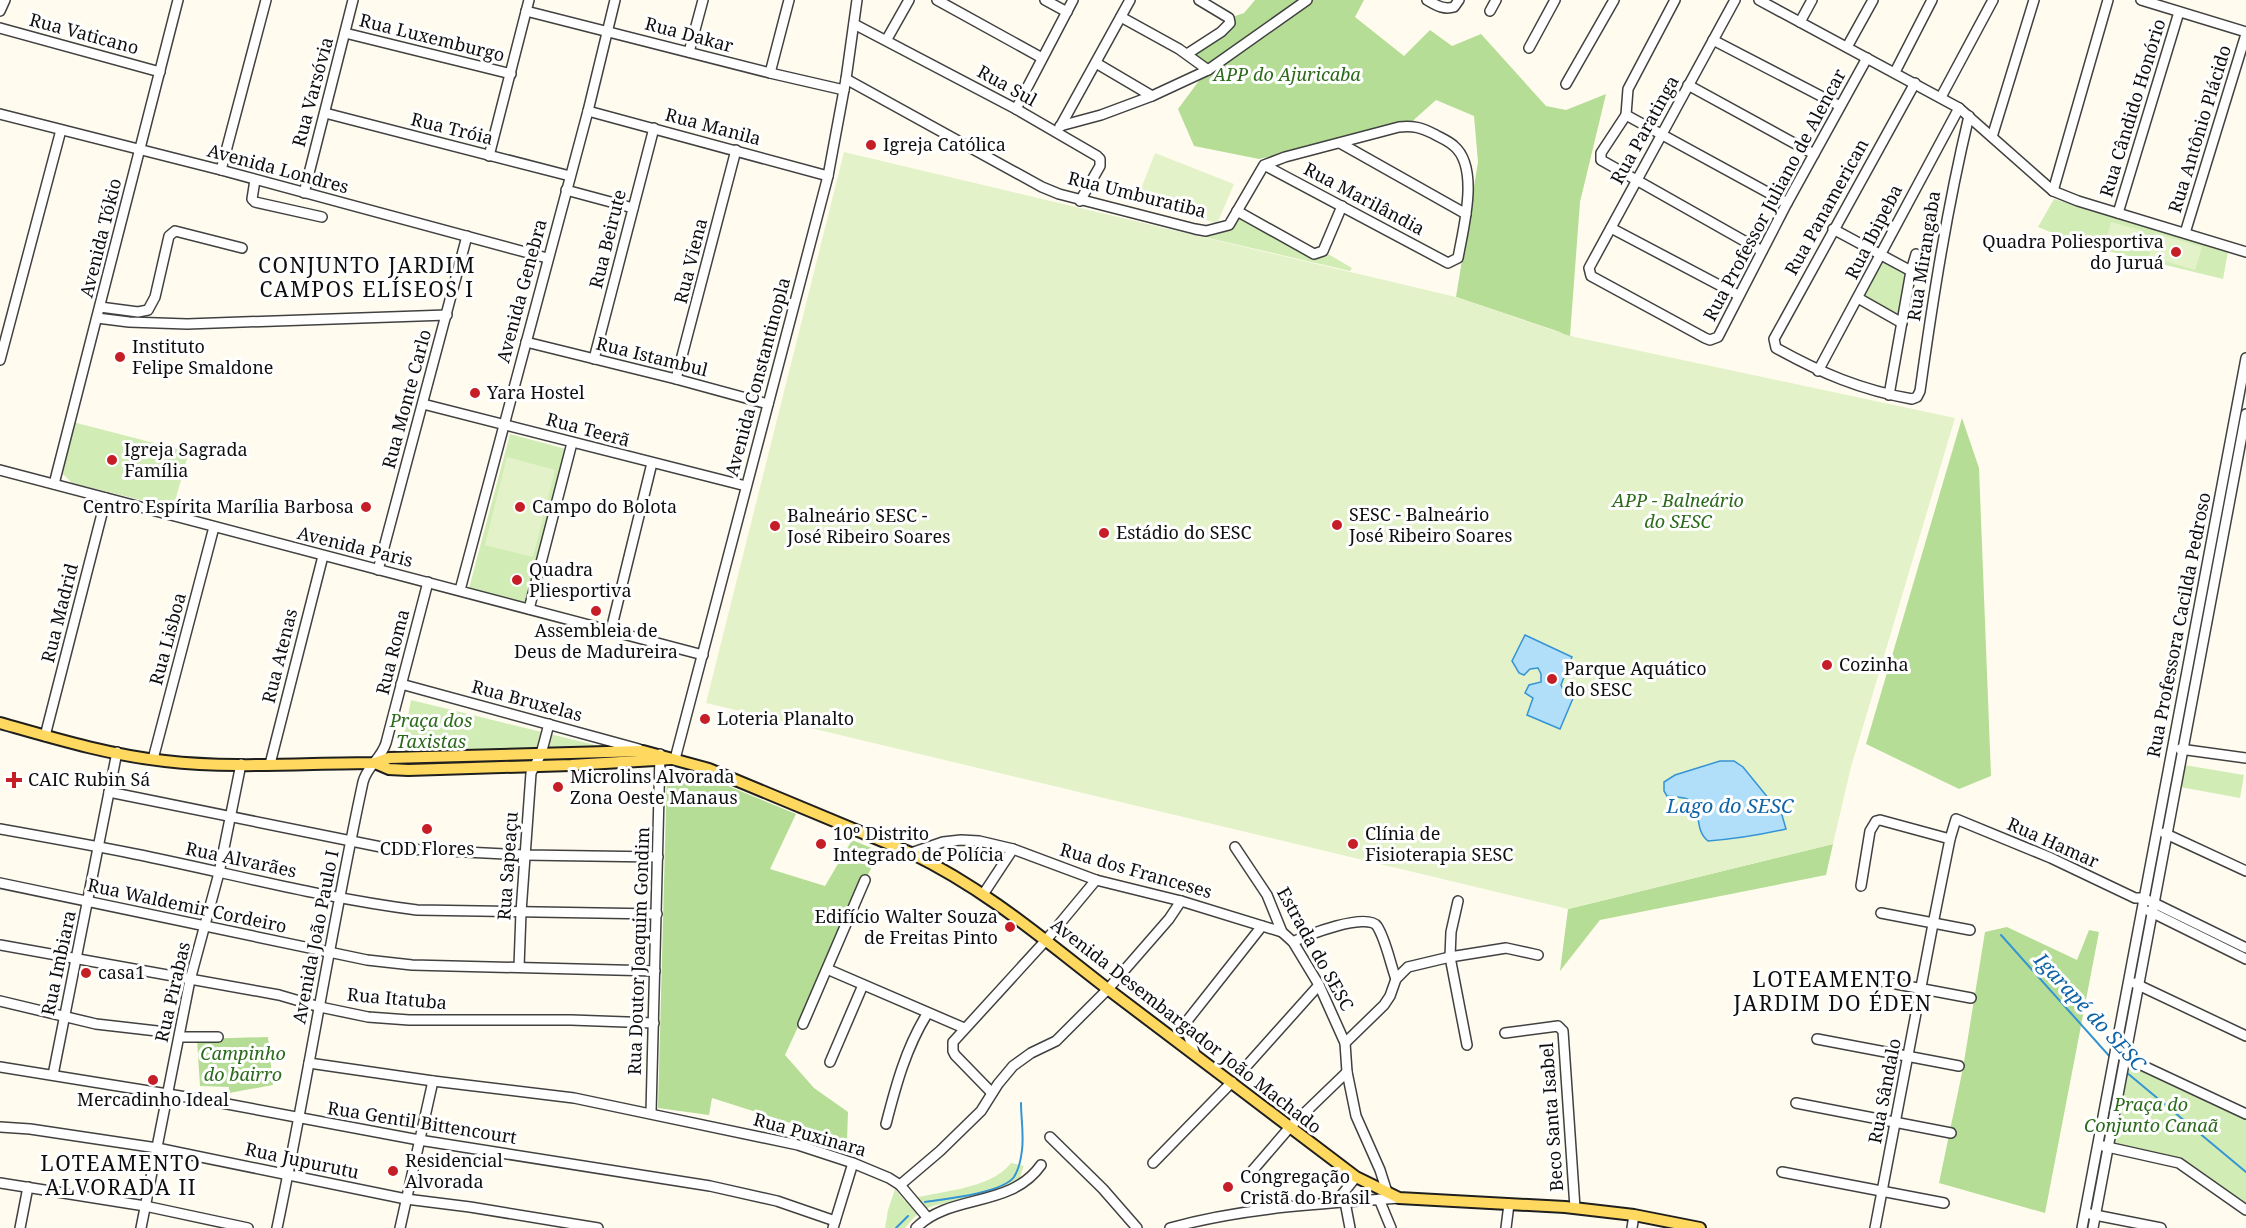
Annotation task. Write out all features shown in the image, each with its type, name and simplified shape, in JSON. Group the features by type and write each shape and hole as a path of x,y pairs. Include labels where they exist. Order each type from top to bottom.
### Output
{"main road":[{"name":"Avenida Desembargador João Machado","path":"0,723 117,752 192,763 375,763 397,770 533,766 660,758 675,759 709,769 911,853 946,870 984,893 1383,1196 1575,1208 1634,1215 1700,1228"},
{"name":"Avenida Desembargador João Machado","path":"375,763 389,758 644,751 660,758"}],"street":[{"path":"0,11 5,0"},
{"name":"Avenida Tókio","path":"54,484 178,0"},
{"path":"221,170 266,0"},
{"name":"Rua Varsóvia","path":"304,193 353,0"},
{"path":"489,156 529,0"},
{"name":"Avenida Genebra","path":"460,590 588,111 615,0"},
{"path":"689,52 703,0"},
{"path":"770,73 789,0"},
{"name":"Avenida Constantinopla","path":"675,759 828,176 846,79 857,0"},
{"path":"887,39 909,0"},
{"path":"937,0 1042,58"},
{"path":"1045,0 1066,12"},
{"path":"1016,109 1073,0"},
{"path":"1058,129 1130,0"},
{"path":"1058,129 1152,96 1208,70 1307,0"},
{"path":"1427,0 1449,9 1454,8 1459,0"},
{"path":"1490,11 1496,0"},
{"path":"1529,48 1555,0"},
{"path":"1566,84 1614,0"},
{"path":"1675,0 1628,89 1626,115 1601,153 1602,162 1762,251"},
{"name":"Rua Paratinga","path":"1705,338 1589,273 1590,264 1734,0"},
{"path":"1760,0 1959,108 2053,191 2246,252"},
{"path":"1800,22 1812,0"},
{"path":"1847,47 1873,0"},
{"path":"1895,72 1932,0"},
{"path":"1941,97 1993,0"},
{"path":"1992,137 2034,0"},
{"path":"2053,191 2108,0"},
{"path":"1187,54 1221,32 1230,23 1229,18 1203,1"},
{"path":"2146,1 2246,33"},
{"name":"Rua Dakar","path":"526,11 844,90"},
{"name":"Rua Cândido Honório","path":"2118,213 2179,12"},
{"path":"1121,17 1187,54 1208,70"},
{"name":"Rua Sul","path":"854,24 1058,129 1100,159 1100,166 1095,177 1080,201"},
{"name":"Rua Vaticano","path":"0,28 160,72"},
{"name":"Rua Luxemburgo","path":"345,33 511,74"},
{"name":"Rua Antônio Plácido","path":"2185,233 2246,33"},
{"path":"1713,40 1840,106"},
{"name":"Rua Professor Juliano de Alencar","path":"1705,338 1710,340 1718,337 1867,58"},
{"path":"1096,63 1152,96"},
{"name":"Rua Umburatiba","path":"846,79 1042,187 1080,201 1206,231 1229,225 1264,165"},
{"name":"Rua Panamerican","path":"1818,371 1776,348 1774,339 1915,83"},
{"path":"1688,85 1814,154"},
{"name":"Rua Ibipeba","path":"1818,371 1959,108"},
{"name":"Rua Manila","path":"588,111 828,176"},
{"name":"Rua Tróia","path":"325,113 570,176"},
{"name":"Avenida Londres","path":"0,114 221,170 548,258"},
{"path":"1626,115 1787,204"},
{"name":"Rua Mirangaba","path":"1889,395 1912,399 1917,397 1920,391 1940,250 1969,116"},
{"path":"1264,165 1285,157 1409,125 1445,140 1455,146 1461,154 1468,174 1466,214 1340,143"},
{"name":"Rua Beirute","path":"594,359 654,128"},
{"path":"0,360 61,130"},
{"name":"Rua Viena","path":"675,379 736,150"},
{"name":"Rua Marilândia","path":"1264,165 1448,263 1458,258 1466,214"},
{"path":"255,180 252,199 255,202 322,217"},
{"path":"566,190 633,208"},
{"path":"1237,211 1314,254 1323,250 1342,206"},
{"path":"1611,228 1738,296"},
{"path":"1833,229 1911,271"},
{"path":"100,306 138,312 148,310 154,297 169,236 175,231 242,248"},
{"name":"Rua Monte Carlo","path":"378,570 467,236"},
{"path":"2233,248 2246,260"},
{"path":"1818,371 1889,395 1916,254"},
{"path":"1858,298 1902,323"},
{"path":"97,318 129,322 187,324 447,315"},
{"name":"Rua Istambul","path":"526,342 768,404"},
{"name":"Rua Professora Cacilda Pedroso","path":"2133,983 2140,901 2173,748 2246,358"},
{"name":"Rua Teerã","path":"423,404 746,486"},
{"name":"Rua Professora Cacilda Pedroso","path":"2133,983 2153,908 2168,835 2246,414"},
{"path":"529,609 572,443"},
{"path":"611,630 652,463"},
{"name":"Avenida Paris","path":"0,472 54,484 703,655"},
{"name":"Rua Madrid","path":"45,736 106,498"},
{"name":"Rua Lisboa","path":"153,759 214,527"},
{"name":"Rua Atenas","path":"270,764 323,556"},
{"name":"Rua Roma","path":"375,763 382,755 386,743 428,582"},
{"name":"Rua Bruxelas","path":"401,684 644,751"},
{"path":"533,766 541,754 549,724"},
{"path":"2173,748 2246,758"},
{"name":"Rua Imbiara","path":"53,1075 117,752"},
{"name":"Rua Doutor Joaquim Gondim","path":"651,1113 660,758"},
{"name":"Avenida João Paulo I","path":"277,1228 365,775 375,763"},
{"name":"Rua Pirabas","path":"141,1228 190,980 219,873 241,764"},
{"name":"Rua Sapeaçu","path":"519,967 520,912 533,766"},
{"path":"109,792 351,842 427,852 658,857"},
{"name":"Rua Sândalo","path":"1875,1228 1933,924 1956,819"},
{"name":"Rua Hamar","path":"1956,819 2051,858 2153,908"},
{"path":"1861,886 1870,831 1876,822 1880,820 1950,839"},
{"name":"Rua Alvarães","path":"0,829 340,897 417,910 657,915"},
{"path":"2157,829 2246,871"},
{"name":"Rua dos Franceses","path":"911,853 943,842 979,841 1013,849 1096,880 1181,901 1282,932"},
{"name":"Estrada do SESC","path":"1235,847 1267,896 1282,932 1293,942 1319,985 1345,1043 1347,1072 1356,1116 1380,1170 1383,1196 1391,1228"},
{"path":"984,893 1013,849"},
{"path":"803,1024 865,880"},
{"path":"992,1094 952,1051 953,1042 1047,939 1096,880"},
{"name":"Rua Waldemir Cordeiro","path":"0,884 367,960 412,965 655,971"},
{"path":"927,1217 900,1185 940,1151 981,1111 1013,1066 1031,1053 1056,1041 1108,989 1169,919 1181,901"},
{"path":"1458,901 1451,932 1450,957 1467,1045"},
{"path":"2153,908 2246,948"},
{"path":"2153,908 2246,959"},
{"path":"1881,913 1970,930"},
{"path":"1293,942 1306,935 1361,921 1376,924 1396,979"},
{"path":"1195,1054 1186,1029 1187,1021 1262,927"},
{"name":"Rua Itatuba","path":"0,945 279,995 320,1007 368,1017 409,1020 571,1020 654,1023"},
{"path":"1345,1043 1384,1005 1396,979 1408,967 1416,963 1506,948 1538,955"},
{"path":"827,969 964,1028"},
{"path":"1875,980 1971,998"},
{"path":"2082,1228 2102,1146 2133,983 2246,1036"},
{"path":"830,1062 863,985"},
{"path":"1243,1070 1319,985"},
{"path":"0,1001 96,1024 157,1031"},
{"path":"886,1124 899,1073 915,1035 927,1014"},
{"name":"Beco Santa Isabel","path":"1505,1033 1558,1026 1563,1031 1575,1208"},
{"path":"180,1037 218,1037"},
{"path":"1817,1039 1959,1066"},
{"path":"2120,1055 2246,1114"},
{"name":"Rua Puxinara","path":"309,1063 574,1098 651,1113 798,1145 853,1162 900,1185"},
{"name":"Rua Gentil Bittencourt","path":"0,1067 167,1094 419,1140 742,1192 777,1201 834,1225"},
{"path":"1247,1177 1290,1127 1347,1072"},
{"path":"400,1228 433,1081"},
{"path":"1153,1162 1232,1082"},
{"path":"1796,1103 1951,1133"},
{"name":"Rua Jupurutu","path":"0,1127 157,1148 406,1199 598,1228"},
{"path":"1050,1137 1103,1189 1137,1228"},
{"path":"2102,1146 2179,1163 2246,1210"},
{"path":"2093,1228 2102,1146"},
{"path":"834,1225 853,1162"},
{"path":"916,1228 927,1217 946,1209 987,1199 1019,1186 1031,1179 1041,1166"},
{"path":"1782,1172 1944,1203"},
{"path":"1371,1186 1381,1176"},
{"path":"1340,1202 1356,1177"},
{"path":"0,1183 145,1206 248,1228"},
{"path":"20,1228 28,1187"},
{"path":"1170,1228 1241,1212 1383,1196"},
{"path":"1340,1202 1350,1228"},
{"path":"1506,1228 1509,1204"},
{"path":"2085,1213 2161,1228"},
{"path":"1632,1228 1634,1215"}],"green space":[{"name":"APP do Ajuricaba","path":"1255,0 1364,0 1355,17 1404,56 1430,30 1452,46 1481,34 1546,106 1566,110 1606,94 1580,202 1570,336 1780,402 958,197 1563,333 1456,297 1478,162 1474,116 1436,100 1407,126 1259,159 1194,146 1178,109 1207,70 1187,54 1221,32 1229,18 1244,13"},
{"name":"SESC - Balneário José Ribeiro Soares","path":"844,152 1456,297 1570,336 1955,418 1851,767 1833,844 1568,909 706,703"},
{"path":"1155,153 1234,184 1217,224 1139,194"},
{"path":"2054,199 2228,252 2223,279 2079,244 2038,227"},
{"path":"1241,213 1314,254 1323,251 1352,268 1350,271 1204,237 1226,230"},
{"path":"2111,222 2143,231 2139,249 2106,241"},
{"name":"Quadra Poliesportiva do Juruá","path":"2155,233 2202,247 2195,270 2149,256"},
{"path":"1879,255 1911,271 1902,323 1858,298"},
{"path":"1962,418 1979,468 1991,776 1959,789 1866,744"},
{"path":"73,422 189,452 173,508 72,483 63,474"},
{"path":"510,434 566,449 526,603 469,588"},
{"name":"Campo do Bolota","path":"507,457 555,470 533,557 485,545"},
{"name":"Praça dos Taxistas","path":"411,700 628,753 400,757"},
{"path":"2184,765 2244,775 2240,798 2180,787"},
{"path":"689,770 796,814 770,869 825,886 852,840 879,851 785,1055 814,1088 848,1112 847,1141 712,1098 709,1115 658,1108 667,772"},
{"path":"1833,844 1826,875 1600,920 1560,971 1568,909"},
{"path":"2007,927 2077,960 2089,930 2099,932 2045,1213 1939,1183 1963,1068 1985,932"},
{"name":"Campinho do bairro","path":"268,1037 273,1085 229,1093 229,1087 200,1086 197,1039"},
{"name":"Praça do Conjunto Canaã","path":"2123,1061 2246,1119 2246,1208 2177,1161 2108,1143"},
{"path":"1011,1163 1024,1166 1019,1179 1011,1186 988,1195 935,1205 917,1215 905,1228 885,1228 895,1189 905,1201 990,1179"}],"water":[{"name":"Parque Aquático do SESC","path":"1525,635 1572,657 1561,685 1564,692 1574,696 1560,729 1527,715 1533,698 1525,693 1529,685 1541,682 1541,674 1538,668 1530,669 1524,675 1519,673 1512,661"},
{"name":"Lago do SESC","path":"1720,761 1734,761 1743,767 1782,815 1786,829 1708,841 1703,836 1695,806 1685,798 1667,796 1664,791 1664,782 1675,775"}],"waterway":[{"name":"Igarapé do SESC","path":"2001,935 2111,1058"},
{"name":"Igarapé do SESC","path":"2126,1072 2246,1172"},
{"path":"925,1202 986,1191 1008,1183 1014,1177 1020,1164 1022,1150 1021,1103"},
{"path":"896,1228 908,1216"}],"place":[{"name":"Igreja Católica","path":"871,145"},
{"name":"Quadra Poliesportiva do Juruá","path":"2176,252"},
{"name":"Instituto Felipe Smaldone","path":"120,357"},
{"name":"Yara Hostel","path":"475,393"},
{"name":"Igreja Sagrada Família","path":"112,460"},
{"name":"Centro Espírita Marília Barbosa","path":"366,507"},
{"name":"Campo do Bolota","path":"520,507"},
{"name":"SESC - Balneário José Ribeiro Soares","path":"1337,525"},
{"name":"Balneário SESC - José Ribeiro Soares","path":"775,526"},
{"name":"Estádio do SESC","path":"1104,533"},
{"name":"Quadra Pliesportiva","path":"517,580"},
{"name":"Assembleia de Deus de Madureira","path":"596,611"},
{"name":"Cozinha","path":"1827,665"},
{"name":"Parque Aquático do SESC","path":"1552,679"},
{"name":"Loteria Planalto","path":"705,719"},
{"name":"CAIC Rubin Sá","path":"14,780"},
{"name":"Microlins Alvorada Zona Oeste Manaus","path":"558,787"},
{"name":"CDD Flores","path":"427,829"},
{"name":"10º Distrito Integrado de Polícia","path":"821,844"},
{"name":"Clínia de Fisioterapia SESC","path":"1353,844"},
{"name":"Edifício Walter Souza de Freitas Pinto","path":"1010,927"},
{"name":"casa1","path":"86,973"},
{"name":"Mercadinho Ideal","path":"153,1080"},
{"name":"Residencial Alvorada","path":"393,1171"},
{"name":"Congregação Cristã do Brasil","path":"1228,1187"}],"district":[{"name":"CONJUNTO JARDIM CAMPOS ELÍSEOS I","path":"367,278"},
{"name":"LOTEAMENTO JARDIM DO ÉDEN","path":"1833,992"},
{"name":"LOTEAMENTO ALVORADA II","path":"121,1176"}],"park label":[{"name":"APP - Balneário do SESC","path":"1678,511"}]}
